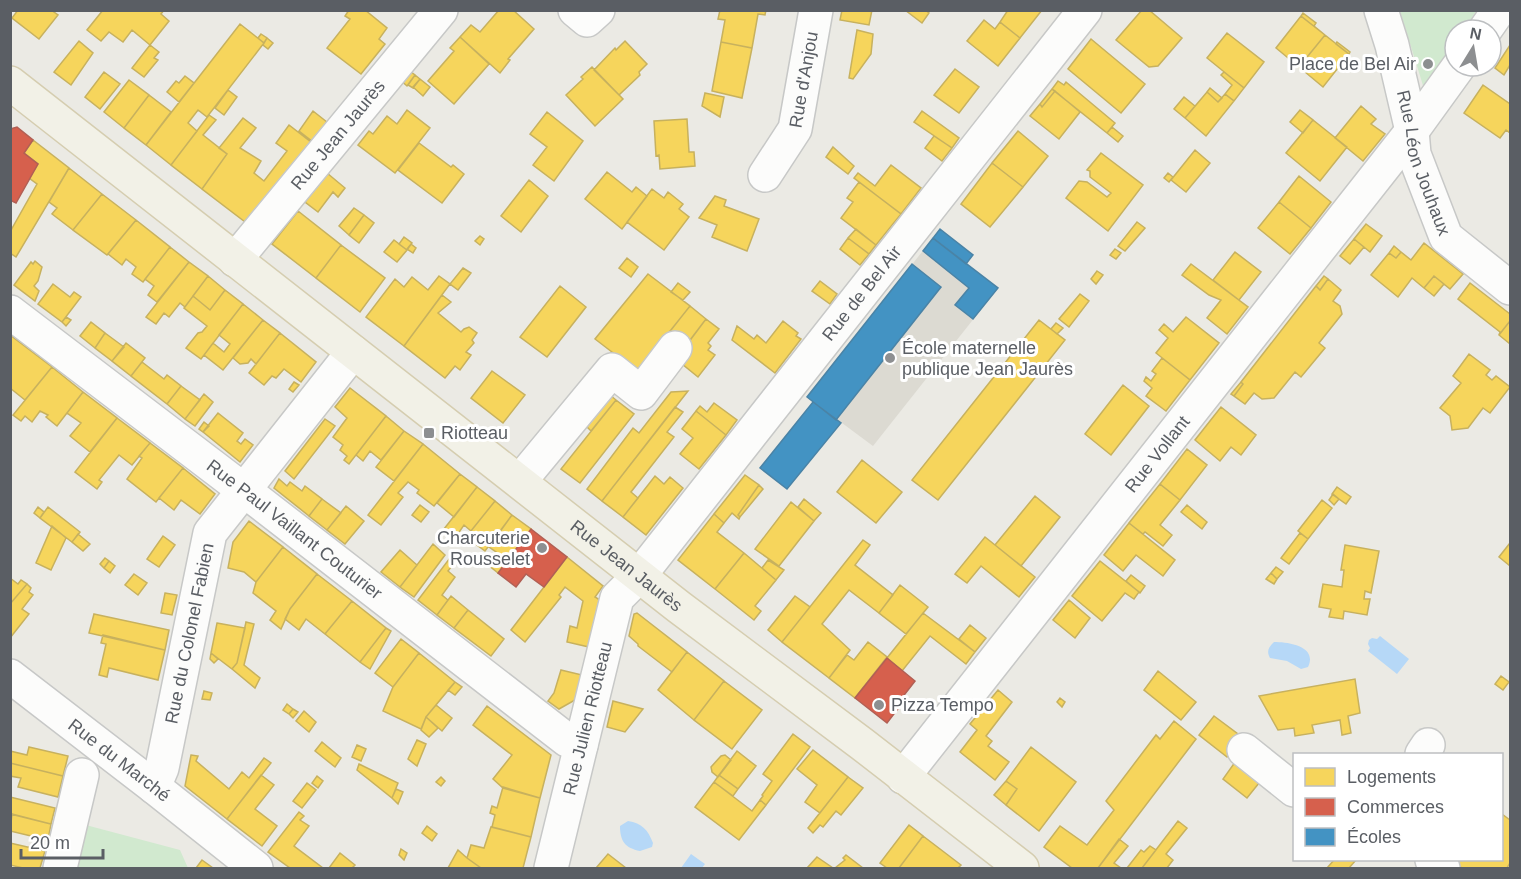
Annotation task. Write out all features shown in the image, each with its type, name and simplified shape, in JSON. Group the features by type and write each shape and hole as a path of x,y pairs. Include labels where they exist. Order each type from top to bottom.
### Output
{"main road":[{"name":"Rue Jean Jaurès","path":"10,83 639,576 1022,868"}],"street":[{"name":"Rue Jean Jaurès","path":"235,260 441,10"},
{"path":"576,10 587,20 598,10"},
{"name":"Rue d'Anjou","path":"765,175 795,129 816,10"},
{"name":"Rue de Bel Air","path":"639,576 1085,10"},
{"name":"Rue Léon Jouhaux","path":"1381,10 1392,45 1412,131 1414,154 1446,237 1510,288"},
{"name":"Rue Vollant","path":"903,777 1412,131 1450,78"},
{"name":"Rue Paul Vaillant Couturier","path":"10,312 245,490 567,740 581,745"},
{"path":"520,481 612,370 641,393 675,348"},
{"name":"Rue du Colonel Fabien","path":"154,787 162,768 210,533 353,352"},
{"name":"Rue Julien Riotteau","path":"551,868 617,598 639,576"},
{"name":"Rue du Marché","path":"10,676 256,868"},
{"path":"1244,750 1293,789"},
{"path":"60,868 82,775"}],"shaded area":[{"name":"École maternelle publique Jean Jaurès","path":"933,238 998,288 873,446 807,397"}],"green space":[{"name":"Place de Bel Air","path":"1400,11 1476,11 1472,18 1443,18 1443,63 1425,92"},
{"path":"82,824 180,850 188,868 73,868"}],"water":[{"path":"1380,636 1409,659 1397,674 1368,651 1369,640"},
{"path":"1274,642 1294,644 1305,650 1309,654 1308,667 1301,669 1287,661 1270,658 1269,649"},
{"path":"628,821 637,823 647,831 653,843 652,847 640,851 624,843 620,826"},
{"path":"691,854 705,864 702,868 681,868"}],"building: Logements":[{"path":"18,10 51,10 58,15 39,39 12,18"},
{"path":"103,10 164,10 161,14 169,21 150,45 132,30 123,42 109,32 101,41 87,30"},
{"path":"349,10 365,10 387,28 379,39 385,44 361,74 327,48 350,19 345,16"},
{"path":"499,10 513,10 534,29 508,59 510,60 500,73 460,37 471,25 480,32"},
{"path":"720,10 766,10 765,15 758,14 752,48 721,42 725,20 718,19"},
{"path":"842,10 872,10 869,25 840,20"},
{"path":"905,10 925,10 929,13 922,23"},
{"path":"1008,10 1042,10 1020,38 1000,22"},
{"path":"1142,10 1149,10 1182,38 1158,66 1149,67 1116,40"},
{"path":"1303,13 1316,23 1314,26 1325,35 1301,16"},
{"path":"1301,16 1325,35 1299,67 1276,48"},
{"path":"984,20 995,29 1000,22 1020,38 998,66 967,41"},
{"path":"240,24 264,43 207,117 198,110 188,123 197,131 171,165 146,145"},
{"path":"857,30 873,34 871,54 853,79 849,78"},
{"path":"1227,33 1264,62 1244,88 1207,58"},
{"path":"261,34 267,38 264,43 258,38"},
{"path":"1325,35 1349,54 1323,87 1299,67"},
{"path":"460,37 489,64 454,104 428,81 454,51 450,48"},
{"path":"267,38 273,43 268,49 263,45"},
{"path":"1091,39 1145,84 1121,113 1068,69"},
{"path":"79,41 93,53 71,85 54,72"},
{"path":"625,41 647,64 639,72 640,75 619,95 594,70"},
{"path":"721,42 752,48 742,98 712,91"},
{"path":"1337,42 1350,52 1349,54 1336,44"},
{"path":"150,45 159,52 154,58 158,60 144,77 132,68"},
{"path":"1510,45 1510,65 1504,75 1503,74 1503,56"},
{"path":"592,67 623,99 595,126 566,95"},
{"path":"407,69 415,75 407,86 399,79"},
{"path":"955,69 979,87 959,113 934,95"},
{"path":"104,72 120,84 100,109 85,97"},
{"path":"1224,72 1244,88 1234,101 1225,94 1232,85 1221,75"},
{"path":"415,75 420,79 413,88 408,85"},
{"path":"185,76 194,83 179,102 167,92 176,81 179,83"},
{"path":"420,79 430,87 423,96 413,87"},
{"path":"129,80 149,95 124,128 104,112"},
{"path":"1058,81 1064,85 1066,82 1115,123 1107,133 1052,89"},
{"path":"1483,85 1510,104 1510,133 1506,130 1500,138 1464,113"},
{"path":"1210,88 1222,98 1218,102 1207,92"},
{"path":"1052,89 1055,91 1042,107 1040,104"},
{"path":"228,90 237,97 224,115 215,108"},
{"path":"1055,91 1080,112 1059,139 1030,116 1040,104 1042,107"},
{"path":"1207,92 1218,102 1225,94 1234,101 1206,136 1185,118"},
{"path":"705,93 724,97 720,117 702,106"},
{"path":"149,95 171,112 146,145 124,128"},
{"path":"1184,97 1195,106 1185,118 1174,109"},
{"path":"1361,106 1376,119 1371,124 1385,134 1363,161 1335,138"},
{"path":"407,110 430,128 395,173 358,145 369,131 373,134 387,116 397,124"},
{"path":"1300,110 1313,120 1303,133 1290,122"},
{"path":"313,111 332,126 317,145 299,131"},
{"path":"922,111 959,138 952,148 914,122"},
{"path":"547,112 583,141 554,181 533,165 547,147 530,134"},
{"path":"209,115 216,120 203,135 227,154 202,189 171,165"},
{"path":"243,118 256,128 240,148 261,161 254,173 264,181 287,151 276,143 289,125 316,146 253,228 202,189 227,154 219,148"},
{"path":"687,119 689,152 694,152 695,166 660,169 659,155 656,156 654,121"},
{"path":"1313,120 1347,147 1320,181 1286,153"},
{"path":"1112,127 1123,136 1118,142 1107,133"},
{"path":"1018,131 1048,156 1023,187 992,163"},
{"path":"934,136 952,148 942,161 925,148"},
{"path":"33,140 69,168 16,257 10,253 10,232 37,184 29,178 38,164 24,153"},
{"path":"419,143 464,174 442,203 398,170"},
{"path":"833,147 854,166 848,174 826,157"},
{"path":"1195,150 1210,163 1186,192 1171,180"},
{"path":"1101,153 1143,185 1108,231 1066,198 1079,181 1087,182 1107,197 1111,193 1090,177 1090,171 1087,170"},
{"path":"992,163 1023,187 990,227 961,204"},
{"path":"891,165 921,188 901,214 854,178 858,173 875,186"},
{"path":"69,168 102,194 73,230 52,214 57,208 49,202"},
{"path":"607,172 632,192 636,187 647,196 622,229 585,199"},
{"path":"327,173 345,188 338,197 333,192 318,212 305,202"},
{"path":"1168,173 1173,177 1169,182 1164,178"},
{"path":"1299,176 1331,202 1311,228 1279,202"},
{"path":"529,180 548,196 521,232 501,216"},
{"path":"859,182 901,214 876,245 841,218 853,202 847,198"},
{"path":"652,189 664,198 668,192 683,204 679,209 689,217 664,250 627,222"},
{"path":"102,194 136,220 107,255 73,230"},
{"path":"715,196 726,200 724,206 759,219 747,251 712,237 717,225 699,218"},
{"path":"1279,202 1311,228 1290,254 1258,228"},
{"path":"354,208 364,215 349,235 339,226"},
{"path":"298,211 341,245 316,278 272,244"},
{"path":"364,215 374,223 359,243 349,235"},
{"path":"136,220 170,247 143,282 132,274 136,267 126,259 122,265 108,254"},
{"path":"1137,222 1145,228 1125,251 1118,246"},
{"path":"1366,224 1382,236 1370,252 1354,239"},
{"path":"856,229 876,245 869,254 848,238"},
{"path":"480,236 484,239 480,245 475,241"},
{"path":"404,237 412,243 407,250 399,244"},
{"path":"848,238 869,254 860,265 840,249"},
{"path":"1354,239 1364,247 1350,264 1340,256"},
{"path":"394,240 407,250 397,262 384,252"},
{"path":"1424,243 1463,274 1450,289 1434,276 1424,288 1412,278 1398,297 1371,275 1389,253 1396,258 1401,252 1411,260"},
{"path":"411,244 416,248 413,253 407,249"},
{"path":"341,245 385,278 360,312 316,278"},
{"path":"1394,246 1401,252 1396,258 1389,253"},
{"path":"170,247 189,262 157,302 148,295 154,286 145,279"},
{"path":"1115,249 1121,253 1116,259 1110,255"},
{"path":"1235,252 1261,272 1239,300 1213,280"},
{"path":"627,258 638,267 631,277 619,268"},
{"path":"35,261 42,267 34,286 39,291 35,301 14,285 31,262 33,264"},
{"path":"189,262 208,276 185,307 180,303 169,317 164,313 156,324 146,317"},
{"path":"1191,264 1248,307 1227,334 1207,318 1221,300 1209,295 1182,275"},
{"path":"463,268 471,273 458,290 450,284"},
{"path":"1097,271 1103,275 1096,284 1091,279"},
{"path":"648,274 690,306 638,372 595,339"},
{"path":"208,276 225,290 210,310 193,296"},
{"path":"439,276 450,284 404,346 366,317 395,279 404,287 412,277 428,290"},
{"path":"1324,276 1328,279 1320,290 1316,286"},
{"path":"1434,276 1444,284 1434,296 1424,288"},
{"path":"1328,279 1341,290 1333,301 1340,306 1342,314 1319,343 1325,348 1301,377 1295,372 1274,398 1262,399 1254,393 1245,404 1234,396 1243,384 1241,382 1316,286 1320,290"},
{"path":"820,281 837,294 830,304 812,291"},
{"path":"678,283 690,292 683,300 671,292"},
{"path":"1470,283 1510,314 1510,321 1499,335 1500,332 1458,299"},
{"path":"53,284 70,297 74,292 81,297 62,322 38,304"},
{"path":"560,286 586,307 547,357 520,337"},
{"path":"225,290 243,304 201,359 186,348 207,326 184,308 193,296 210,310"},
{"path":"1080,294 1089,301 1069,327 1059,319"},
{"path":"442,295 451,302 438,313 461,332 469,327 477,333 472,340 474,343 466,352 471,355 460,370 455,366 445,378 404,346"},
{"path":"243,304 263,320 223,370 204,355 213,343 224,352 230,344 219,335"},
{"path":"690,306 706,319 687,344 670,331"},
{"path":"66,317 71,320 66,326 62,322"},
{"path":"1186,317 1219,343 1190,380 1156,353 1168,338 1159,330 1164,324 1173,332"},
{"path":"706,319 719,329 708,343 711,346 708,350 715,355 698,377 676,359"},
{"path":"263,320 280,333 256,364 251,359 248,363 240,364 233,358"},
{"path":"1039,320 1065,340 938,500 912,480"},
{"path":"783,321 798,333 796,336 801,339 775,373 732,340 737,326 754,339 757,335 766,343"},
{"path":"1510,321 1510,344 1499,335"},
{"path":"91,322 105,333 95,348 80,336"},
{"path":"1056,323 1063,328 1057,334 1051,329"},
{"path":"105,333 124,347 112,361 95,348"},
{"path":"280,333 316,362 301,382 284,369 276,378 272,376 264,385 249,373"},
{"path":"10,335 52,367 25,400 10,388"},
{"path":"126,343 145,358 131,376 112,361"},
{"path":"1469,354 1490,370 1486,375 1492,380 1496,376 1510,387 1490,413 1483,408 1468,428 1452,430 1450,416 1440,408 1461,383 1453,376"},
{"path":"1162,358 1190,380 1166,411 1146,396 1152,388 1144,381 1146,377 1151,381 1156,374 1152,371"},
{"path":"142,362 164,379 167,375 181,386 167,404 131,376"},
{"path":"52,367 83,392 57,426 46,417 48,415 40,411 32,422 25,416 21,421 13,415"},
{"path":"492,371 525,395 503,423 471,398"},
{"path":"294,382 299,385 293,392 289,389"},
{"path":"1241,382 1243,384 1234,396 1231,394"},
{"path":"1123,385 1149,406 1111,455 1085,434"},
{"path":"181,386 200,400 185,419 167,404"},
{"path":"350,388 386,416 349,464 344,460 347,456 340,450 343,445 333,437 347,418 335,407"},
{"path":"688,391 602,501 587,489 633,428 639,433 671,392"},
{"path":"83,392 117,418 90,452 70,436 81,423 67,413"},
{"path":"204,394 213,402 195,426 185,419"},
{"path":"610,395 616,400 591,431 586,426"},
{"path":"616,400 634,414 580,483 561,469"},
{"path":"714,403 737,420 726,435 696,411 700,406 707,412"},
{"path":"675,407 683,412 667,432 674,437 631,492 638,498 623,517 602,501"},
{"path":"1221,407 1256,435 1241,455 1231,447 1220,461 1195,440"},
{"path":"696,411 726,435 699,469 680,454 693,438 682,429"},
{"path":"218,413 243,433 237,441 241,444 245,439 253,445 240,462 203,432"},
{"path":"386,416 404,431 381,460 370,451 363,461 356,455"},
{"path":"117,418 150,443 132,465 119,455 99,480 102,482 97,489 75,472"},
{"path":"325,419 335,426 294,479 285,471"},
{"path":"204,422 209,426 203,432 199,429"},
{"path":"404,431 423,444 394,481 376,467"},
{"path":"150,443 183,468 156,502 127,479 142,458 139,456"},
{"path":"423,444 460,474 434,506 417,493 419,490 408,482 398,493 403,497 381,525 368,515"},
{"path":"1187,449 1207,465 1180,500 1160,484"},
{"path":"862,460 902,492 876,523 837,492"},
{"path":"183,468 215,494 200,514 181,500 174,510 159,498"},
{"path":"460,474 477,487 454,517 437,503"},
{"path":"745,475 759,485 738,515 739,519 732,513 724,523 714,514"},
{"path":"655,476 664,484 670,477 683,488 646,535 623,517"},
{"path":"279,479 287,486 290,482 302,491 305,486 322,499 309,516 274,488"},
{"path":"1160,484 1180,500 1160,525 1172,535 1163,546 1129,523"},
{"path":"759,485 763,489 740,517 738,515"},
{"path":"477,487 495,501 471,531 464,525 455,538 444,529"},
{"path":"1337,487 1351,497 1346,504 1332,494"},
{"path":"1333,494 1339,499 1334,505 1329,500"},
{"path":"1035,496 1060,517 1021,566 995,545"},
{"path":"322,499 341,513 327,530 309,516"},
{"path":"804,499 821,513 814,521 798,507"},
{"path":"1322,500 1332,508 1308,539 1298,531"},
{"path":"495,501 512,515 485,551 466,537"},
{"path":"791,502 814,521 779,566 755,549"},
{"path":"420,505 429,512 421,522 412,515"},
{"path":"1187,505 1207,522 1202,529 1181,512"},
{"path":"346,506 364,521 345,544 327,530"},
{"path":"38,507 44,512 40,518 34,513"},
{"path":"48,507 80,532 72,542 40,518"},
{"path":"714,514 724,523 717,532 744,553 715,589 678,560"},
{"path":"512,515 531,529 498,573 487,564 496,552 489,547"},
{"path":"249,521 283,547 256,582 244,572 228,568 233,542"},
{"path":"1129,523 1175,560 1163,576 1136,555 1123,571 1104,555"},
{"path":"52,526 66,538 51,570 36,563"},
{"path":"1300,533 1308,539 1289,564 1281,558"},
{"path":"78,534 90,544 83,551 72,542"},
{"path":"163,536 175,545 159,567 147,559"},
{"path":"985,537 1035,577 1019,597 981,566 967,583 955,574"},
{"path":"863,540 870,545 855,565 893,595 879,613 849,590 822,624 850,650 829,678 782,642"},
{"path":"1510,543 1510,566 1499,557"},
{"path":"433,544 445,555 414,597 400,587"},
{"path":"1345,545 1379,551 1371,593 1365,591 1364,599 1370,599 1367,615 1344,611 1343,619 1329,617 1331,609 1319,607 1323,584 1342,587 1344,570 1341,570"},
{"path":"283,547 317,574 290,609 281,629 270,620 276,611 253,593 256,582"},
{"path":"400,550 417,565 400,587 381,572"},
{"path":"456,550 461,554 448,571 455,577 442,595 448,600 437,615 418,600"},
{"path":"744,553 776,580 755,606 761,611 754,620 715,589"},
{"path":"567,557 603,586 595,597 600,600 589,647 567,642 570,626 577,628 583,601 565,587 559,595 561,597 525,642 511,630"},
{"path":"105,558 109,561 104,568 100,564"},
{"path":"768,560 784,570 776,580 762,568"},
{"path":"109,561 115,566 110,573 104,568"},
{"path":"1100,561 1139,592 1134,599 1125,593 1102,621 1072,596"},
{"path":"1276,567 1283,572 1277,579 1271,573"},
{"path":"1271,573 1277,579 1274,584 1266,579"},
{"path":"134,574 147,583 138,595 125,585"},
{"path":"317,574 352,601 325,634 306,619 299,630 285,619"},
{"path":"1131,575 1145,586 1140,593 1126,581"},
{"path":"10,578 18,584 21,580 27,584 10,604"},
{"path":"27,584 31,588 29,592 33,595 22,609 29,614 10,638 10,604"},
{"path":"900,585 928,607 906,634 879,613"},
{"path":"165,593 177,595 172,615 161,613"},
{"path":"451,596 468,610 454,628 437,615"},
{"path":"795,596 810,607 782,642 768,630"},
{"path":"1069,600 1090,618 1075,638 1053,620"},
{"path":"352,601 386,628 360,662 325,634"},
{"path":"468,610 504,639 491,656 454,628"},
{"path":"637,613 687,652 672,672 638,646 629,636 634,614"},
{"path":"923,613 975,652 966,664 930,636 902,671 887,658"},
{"path":"94,614 169,630 165,650 89,633"},
{"path":"246,622 254,624 244,665 260,678 255,688 232,669 237,663"},
{"path":"217,623 245,628 237,663 232,669 211,653"},
{"path":"970,625 986,638 975,652 959,639"},
{"path":"386,628 391,631 370,669 360,662"},
{"path":"103,635 165,650 158,680 109,668 107,677 99,675 106,644 101,643"},
{"path":"401,639 419,653 393,687 375,673"},
{"path":"868,642 887,657 855,698 829,678 847,655 854,660"},
{"path":"687,652 724,681 694,720 658,690"},
{"path":"211,653 218,659 214,663 210,659"},
{"path":"419,653 455,682 426,717 421,729 383,711 393,687"},
{"path":"561,670 582,675 575,700 559,709 548,701 554,693"},
{"path":"1158,671 1196,702 1181,720 1144,690"},
{"path":"1501,676 1509,682 1503,690 1495,684"},
{"path":"1355,679 1360,713 1348,716 1351,733 1342,735 1340,720 1312,725 1314,733 1295,736 1294,728 1278,730 1259,696"},
{"path":"724,681 762,710 732,749 694,720"},
{"path":"455,682 462,687 455,695 448,690"},
{"path":"998,690 1012,702 986,736 992,741 988,746 1009,762 995,780 960,752 977,730 970,724"},
{"path":"204,691 212,693 210,700 202,699"},
{"path":"1060,698 1065,702 1062,707 1057,702"},
{"path":"613,701 643,709 625,732 607,727"},
{"path":"287,704 293,709 289,714 283,710"},
{"path":"436,705 452,718 442,731 426,717"},
{"path":"487,706 551,755 540,798 503,788 493,779 512,755 473,725"},
{"path":"293,709 298,712 293,718 289,714"},
{"path":"304,711 316,722 309,732 296,721"},
{"path":"1214,716 1242,737 1227,757 1199,735"},
{"path":"426,717 438,728 429,737 421,730"},
{"path":"1174,721 1196,739 1098,868 1072,868 1044,847 1060,826 1087,845 1114,810 1106,801 1156,735 1160,739"},
{"path":"793,734 810,747 766,805 760,800 772,781 763,774"},
{"path":"417,740 426,744 417,766 408,759"},
{"path":"322,742 341,758 335,767 315,751"},
{"path":"357,745 366,749 361,761 352,757"},
{"path":"29,747 68,756 63,776 10,763 10,751 27,755"},
{"path":"1031,747 1076,782 1039,831 1006,805 1017,789 1006,781"},
{"path":"813,750 848,777 820,813 805,802 817,785 797,769"},
{"path":"737,751 756,766 738,789 719,775"},
{"path":"191,755 198,756 196,761 229,789 242,772 249,778 264,758 271,763 227,819 185,786"},
{"path":"725,755 731,760 718,777 712,772 711,767 721,756"},
{"path":"1238,758 1263,778 1247,798 1223,779"},
{"path":"10,763 63,776 58,797 18,787 21,778 10,776"},
{"path":"359,764 398,783 392,798 357,770"},
{"path":"261,775 274,785 255,809 277,826 262,846 227,819"},
{"path":"719,775 738,789 733,796 714,782"},
{"path":"317,776 323,781 318,788 312,783"},
{"path":"441,777 445,781 441,786 436,782"},
{"path":"848,777 863,788 841,815 836,811 823,827 820,825 813,833 808,828"},
{"path":"1006,781 1017,789 1006,805 994,795"},
{"path":"714,782 752,811 760,800 766,805 739,840 695,807"},
{"path":"307,783 316,790 302,808 293,801"},
{"path":"503,787 540,798 531,837 492,827 495,815 490,813 492,806 497,808"},
{"path":"396,789 403,792 398,804 392,798"},
{"path":"10,797 55,808 51,824 10,814"},
{"path":"299,812 304,816 300,820 309,826 294,846 323,868 290,868 268,852"},
{"path":"12,814 51,824 48,840 10,831"},
{"path":"1503,815 1510,820 1510,863 1507,868 1462,868 1452,861 1503,861"},
{"path":"1178,821 1187,828 1166,854 1173,860 1167,868 1142,868"},
{"path":"909,825 923,836 899,868 887,868 880,863"},
{"path":"427,826 437,834 432,841 422,833"},
{"path":"491,827 531,837 523,868 481,868 467,858 471,845 484,848"},
{"path":"923,836 961,865 958,868 899,868"},
{"path":"1119,839 1128,846 1114,863 1121,868 1098,868"},
{"path":"10,843 45,851 40,868 10,865"},
{"path":"1150,846 1156,850 1142,868 1127,868 1141,850 1144,852"},
{"path":"401,849 407,853 404,860 399,855"},
{"path":"458,850 467,858 481,868 448,868"},
{"path":"340,853 355,865 352,868 329,868"},
{"path":"608,854 626,868 596,868"},
{"path":"846,855 863,868 835,868 845,860 843,858"},
{"path":"817,857 833,868 807,868"},
{"path":"202,860 213,868 196,868"},
{"path":"1333,861 1355,861 1349,868 1327,868"}],"building: Commerces":[{"path":"17,127 33,140 24,153 38,164 16,203 10,200 10,129"},
{"path":"531,529 567,557 544,587 526,574 516,587 498,573"},
{"path":"887,658 915,681 901,699 904,701 887,723 855,698"}],"building: Écoles":[{"path":"940,229 973,255 966,264 933,238"},
{"path":"933,238 998,288 973,319 955,305 969,288 923,251"},
{"path":"912,264 941,287 836,420 807,397"},
{"path":"813,402 841,423 787,489 760,468"}],"place":[{"name":"Place de Bel Air","path":"1428,64"},
{"name":"École maternelle publique Jean Jaurès","path":"890,358"},
{"name":"Riotteau","path":"429,433"},
{"name":"Charcuterie Rousselet","path":"542,548"},
{"name":"Pizza Tempo","path":"879,705"}]}
